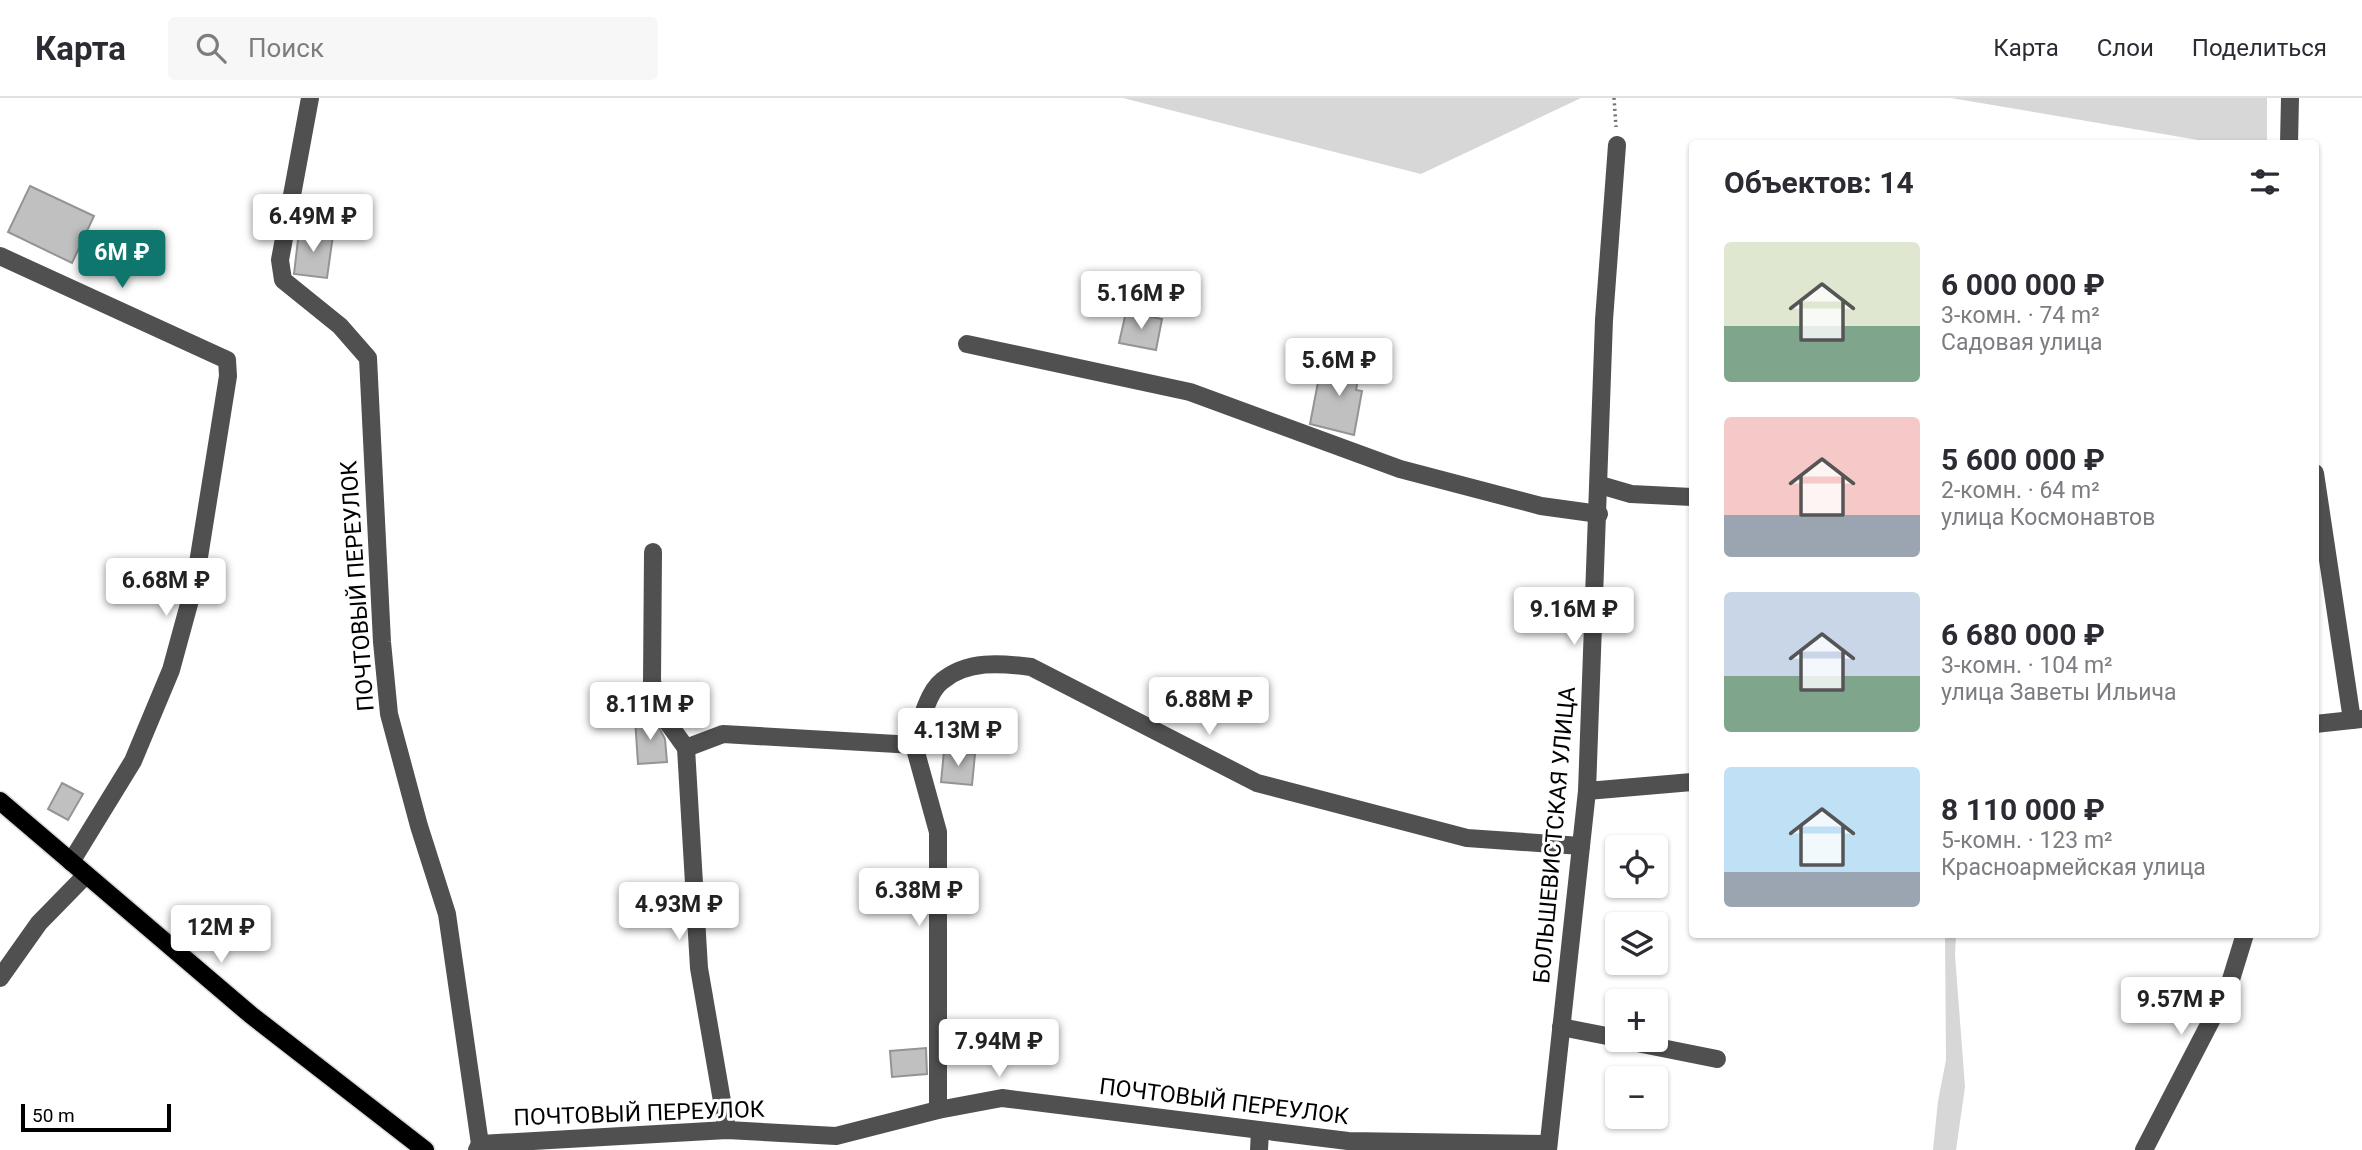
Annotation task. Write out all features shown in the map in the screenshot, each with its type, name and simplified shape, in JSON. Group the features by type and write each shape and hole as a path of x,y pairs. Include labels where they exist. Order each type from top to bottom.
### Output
{"main road":[{"path":"0,801 251,1016 425,1150"}],"street":[{"name":"ПОЧТОВЫЙ ПЕРЕУЛОК","path":"310,98 280,260 283,279 340,326 368,358 382,642 389,714 419,826 447,914 479,1147 727,1130 836,1143 938,1110 1002,1098 1348,1141 1548,1147"},
{"path":"2289,140 2290,98"},
{"name":"БОЛЬШЕВИСТСКАЯ УЛИЦА","path":"1548,1147 1587,791 1604,320 1617,145"},
{"path":"0,256 227,360 226,389 195,583 171,670 133,761 71,862"},
{"path":"967,344 1191,392 1400,469 1541,506 1599,514"},
{"path":"1600,485 1631,494 1689,497"},
{"path":"2319,499 2357,720 2319,724"},
{"path":"653,552 652,682 668,723 686,748 699,968 727,1130"},
{"path":"938,1110 938,832 914,745 925,709 940,681 962,670 992,662 1031,667 1257,783 1467,838 1581,846"},
{"path":"686,748 723,734 914,745"},
{"path":"1587,791 1689,782"},
{"path":"0,978 39,923 86,875"},
{"path":"2144,1150 2229,986 2244,938"},
{"path":"1561,1027 1605,1036"},
{"path":"1668,1049 1717,1059"},
{"path":"1259,1150 1261,1131"}],"path":[{"path":"1614,98 1617,145"}],"shaded area":[{"path":"1123,98 1581,98 1421,174"},
{"path":"1951,98 2267,98 2267,140 2198,140"},
{"path":"1945,938 1956,938 1965,1087 1956,1150 1933,1150 1946,1060"}],"building":[{"path":"30,186 94,216 72,263 8,232"},
{"path":"299,231 333,235 327,278 294,274"},
{"path":"1126,312 1162,319 1156,350 1119,343"},
{"path":"1347,350 1363,353 1356,390 1362,391 1354,435 1310,424 1319,377 1341,381"},
{"path":"653,716 665,739 667,762 638,764 635,718"},
{"path":"944,751 975,754 972,785 941,782"},
{"path":"62,783 83,794 68,820 48,809"},
{"path":"926,1048 927,1074 892,1077 890,1051"}]}
